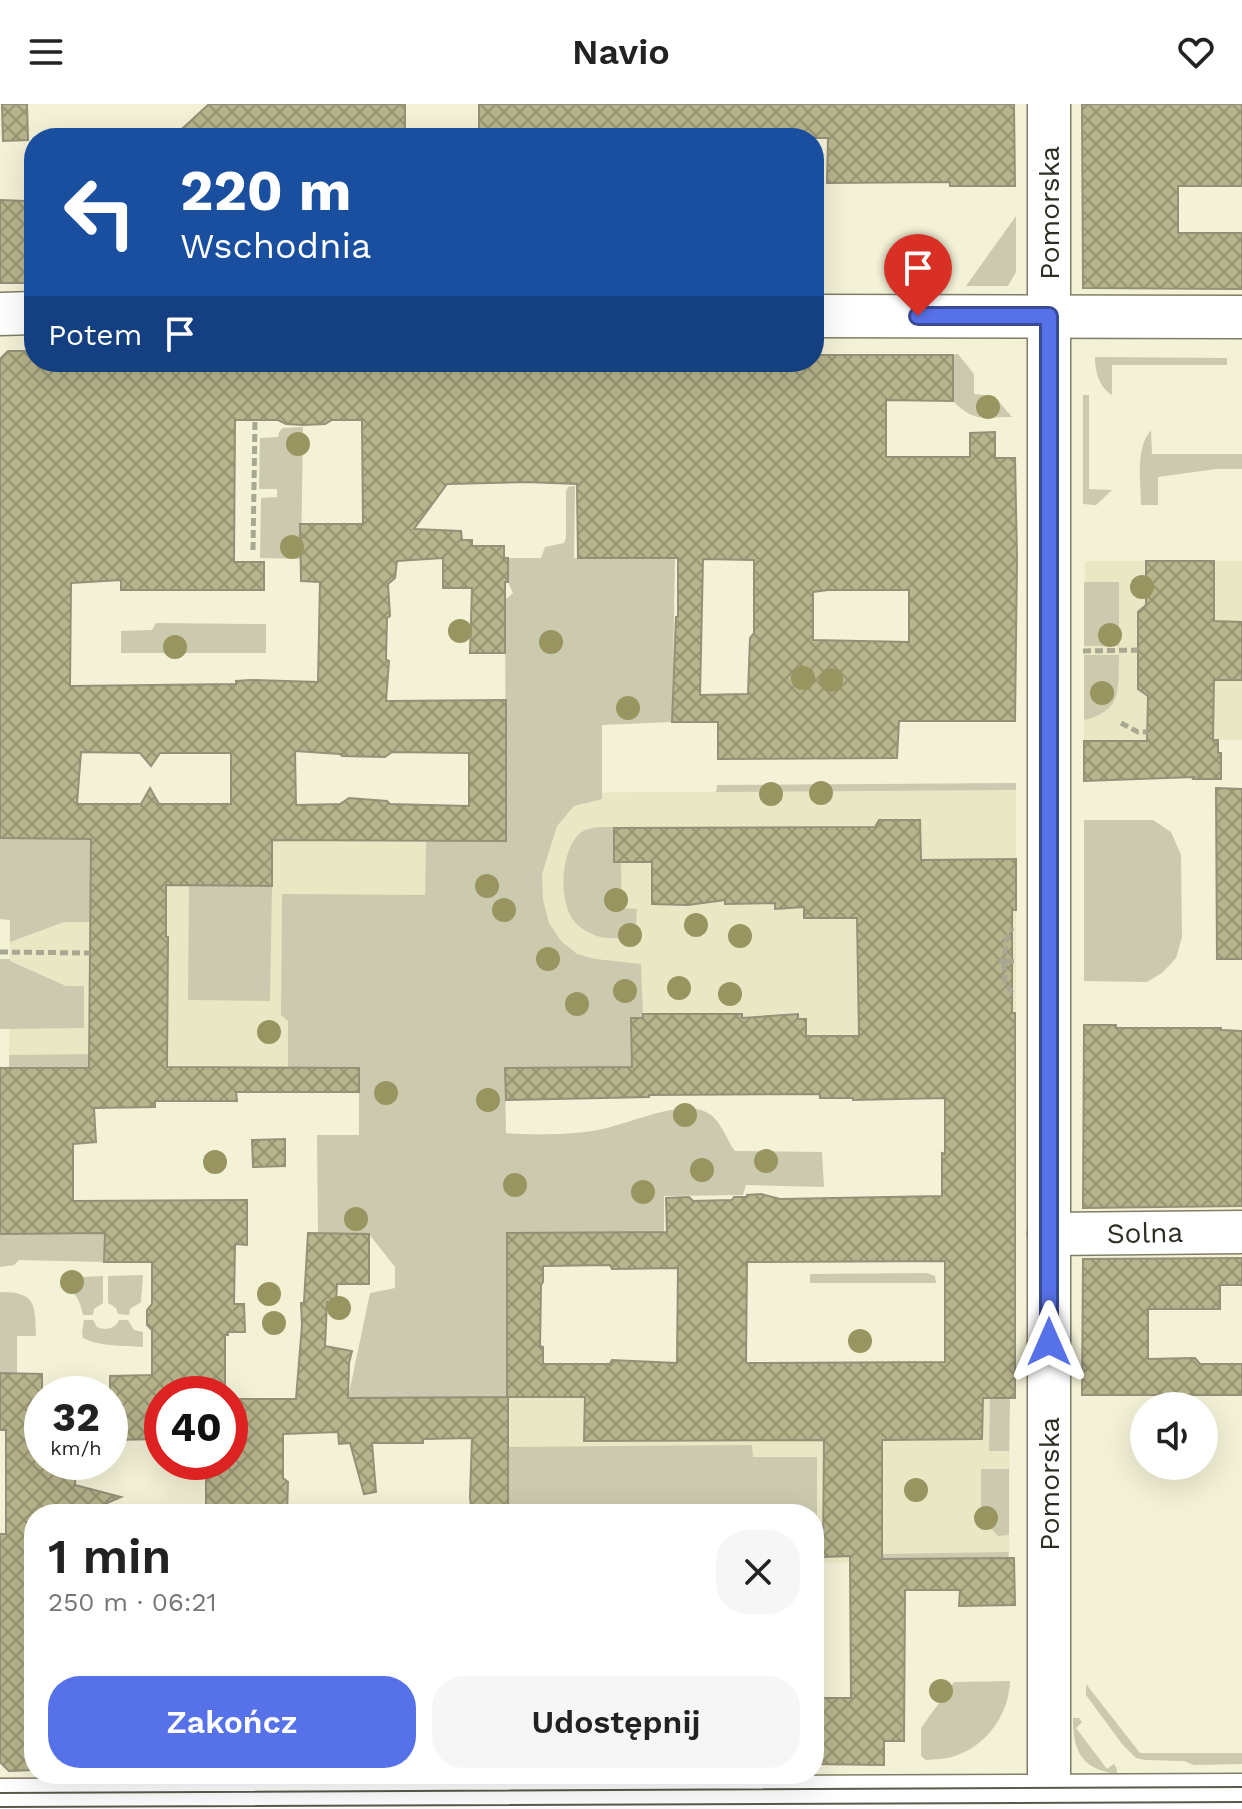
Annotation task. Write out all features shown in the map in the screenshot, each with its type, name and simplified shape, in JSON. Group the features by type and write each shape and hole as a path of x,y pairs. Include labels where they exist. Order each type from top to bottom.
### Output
{"street":[{"name":"Pomorska","path":"1049,104 1049,1802"},
{"path":"0,314 24,313"},
{"path":"824,316 1242,317"},
{"name":"Solna","path":"1049,1234 1242,1232"},
{"path":"0,1800 442,1804 1049,1802 1242,1795"}],"path":[{"path":"253,550 255,420"},
{"path":"1078,651 1138,650"},
{"path":"1121,723 1138,732 1148,732"},
{"path":"1016,923 1006,941 1001,961 1005,982 1018,998"},
{"path":"0,952 90,953"},
{"path":"1001,961 1012,960"}],"shaded area":[{"path":"1016,216 1016,272 1008,286 966,286"},
{"path":"958,354 974,374 974,394 994,396 1012,417 974,416 953,401 953,355"},
{"path":"1095,357 1227,358 1227,365 1112,365 1112,395 1099,379"},
{"path":"1083,395 1089,395 1089,489 1112,490 1096,505 1083,504"},
{"path":"303,427 301,559 260,558 261,498 277,497 277,489 259,489 260,438 278,437 283,428"},
{"path":"1151,430 1152,454 1242,454 1242,469 1216,469 1158,477 1158,505 1141,505 1141,456"},
{"path":"575,486 574,558 675,558 672,722 602,725 602,799 574,806 557,826 542,874 543,900 549,923 561,941 577,954 641,964 643,1018 631,1019 632,1049 651,1067 505,1068 506,1133 582,1132 605,1129 665,1111 694,1109 706,1112 715,1119 735,1151 822,1152 824,1187 746,1185 743,1195 664,1196 664,1232 508,1233 507,1397 348,1398 370,1293 395,1288 395,1267 369,1234 318,1233 317,1135 359,1135 359,1069 288,1068 288,1021 281,1015 282,894 425,895 426,841 506,841 505,600 513,593 508,582 508,558 541,558 545,547 564,543 566,491 568,487"},
{"path":"1085,561 1242,561 1242,740 1084,741"},
{"path":"1084,582 1119,582 1119,646 1084,646"},
{"path":"156,623 266,624 266,653 121,653 121,631 152,630"},
{"path":"1084,655 1119,655 1116,697 1106,711 1084,720"},
{"path":"1016,783 1016,790 716,792 717,785"},
{"path":"1016,790 1016,1064 9,1068 10,838 506,841 506,793"},
{"path":"1084,820 1153,820 1171,832 1181,855 1182,937 1176,958 1162,973 1147,982 1084,981"},
{"path":"613,827 613,863 621,863 622,908 637,909 635,939 607,938 590,933 576,923 566,904 565,866 572,843 586,830"},
{"path":"0,838 106,839 106,880 90,881 90,922 64,922 10,942 10,920 0,919"},
{"path":"189,885 272,886 270,1001 188,1000"},
{"path":"0,959 10,959 66,986 84,986 84,1028 0,1029"},
{"path":"106,1054 106,1068 9,1068 9,1055"},
{"path":"105,1233 104,1262 19,1260 14,1265 0,1267 0,1234"},
{"path":"927,1273 935,1276 936,1283 810,1283 810,1274"},
{"path":"143,1275 141,1302 130,1309 129,1315 118,1314 116,1308 108,1303 108,1276"},
{"path":"103,1276 103,1303 94,1309 93,1315 83,1315 77,1298 63,1286 64,1278"},
{"path":"0,1292 21,1294 34,1308 36,1336 17,1336 17,1373 0,1373"},
{"path":"84,1320 93,1320 97,1327 107,1329 119,1320 128,1320 134,1330 143,1332 143,1347 105,1344 83,1338"},
{"path":"922,1395 922,1398 1010,1398 1009,1558 824,1563 824,1504 508,1504 507,1397"},
{"path":"990,1398 1010,1398 1009,1451 989,1451"},
{"path":"752,1445 753,1457 817,1457 817,1504 508,1504 508,1447"},
{"path":"981,1469 1009,1469 1009,1535 998,1536 981,1518"},
{"path":"1009,1552 1008,1558 883,1559 882,1554"},
{"path":"1010,1681 1005,1706 985,1738 952,1757 926,1760 921,1756 921,1728 954,1682"},
{"path":"1086,1684 1140,1753 1242,1753 1242,1764 1194,1765 1184,1761 1136,1758 1086,1695"},
{"path":"1073,1718 1079,1718 1082,1722 1076,1728 1107,1769 1114,1764 1117,1774 1087,1763 1077,1749"}],"building":[{"path":"2,104 27,104 28,128 24,128 24,140 3,141"},
{"path":"209,104 405,104 405,128 183,128"},
{"path":"479,104 1014,104 1015,186 950,186 950,182 827,183 828,138 824,138 824,128 479,128"},
{"path":"1082,104 1242,104 1242,186 1178,186 1178,233 1242,233 1242,289 1083,288"},
{"path":"0,200 24,201 24,283 0,283"},
{"path":"8,351 24,351 24,372 824,372 824,355 953,355 953,401 886,400 886,457 970,457 970,433 995,432 995,458 1015,458 1015,721 899,721 897,758 718,759 718,722 672,722 678,558 578,558 577,484 447,484 414,529 461,531 462,540 472,540 472,546 504,546 504,558 508,558 505,653 470,653 472,588 443,588 443,558 397,561 395,578 388,584 390,616 387,618 386,659 389,661 386,701 506,700 506,841 272,840 272,886 166,885 167,1067 359,1068 359,1092 236,1092 237,1101 155,1101 155,1107 94,1108 96,1142 73,1144 73,1201 247,1200 247,1245 235,1244 234,1304 244,1304 245,1332 228,1332 225,1335 225,1376 144,1376 144,1439 128,1440 128,1376 110,1376 152,1375 152,1330 147,1325 147,1310 152,1304 152,1262 104,1262 105,1233 0,1234 0,1068 89,1068 91,839 0,838 0,359","holes":["235,420 278,420 303,425 325,424 332,420 362,420 363,524 300,524 301,581 320,582 318,682 251,680 236,681 236,684 70,686 71,583 121,580 121,590 264,590 264,562 234,562","703,559 754,560 754,633 750,638 748,694 700,695","909,590 909,642 813,640 813,592","295,751 385,757 392,752 469,753 469,806 390,804 387,801 349,798 340,804 296,805","81,752 140,753 151,766 160,753 231,753 231,804 159,804 150,788 141,804 77,804"]},
{"path":"1146,561 1214,561 1214,621 1242,622 1242,680 1214,680 1213,740 1218,740 1218,753 1221,753 1221,779 1084,781 1084,741 1147,741 1148,696 1138,689 1138,612 1146,605"},
{"path":"1216,788 1242,789 1242,959 1217,959"},
{"path":"879,820 920,820 921,860 1016,859 1016,910 1012,910 1015,1398 983,1398 982,1439 882,1440 882,1559 1014,1558 1015,1605 959,1606 960,1590 905,1590 904,1741 884,1741 884,1765 824,1764 824,1698 851,1698 850,1556 824,1557 824,1440 584,1441 585,1397 508,1397 508,1504 471,1504 472,1438 423,1439 423,1443 372,1443 376,1492 364,1494 350,1443 339,1444 338,1432 283,1434 283,1478 288,1482 287,1504 206,1504 206,1480 248,1480 248,1399 296,1399 301,1303 307,1302 304,1302 308,1233 369,1234 369,1284 337,1284 336,1302 327,1302 325,1346 352,1351 348,1398 507,1397 507,1233 667,1232 666,1198 732,1200 734,1197 761,1194 780,1199 942,1196 945,1098 853,1100 820,1098 820,1094 506,1100 505,1068 632,1067 631,1018 643,1018 643,1014 742,1014 742,1018 798,1014 798,1019 806,1019 806,1036 859,1036 857,918 804,918 804,907 775,909 775,903 725,904 725,900 688,905 652,904 652,862 614,862 614,828 875,827","holes":["945,1261 945,1362 746,1363 747,1262","543,1266 678,1268 677,1363 612,1360 610,1364 543,1364 543,1347 540,1346"]},
{"path":"1084,1025 1242,1031 1242,1206 1083,1208"},
{"path":"285,1139 285,1166 253,1167 252,1140"},
{"path":"1242,1258 1242,1285 1220,1285 1220,1309 1148,1309 1148,1359 1195,1358 1200,1364 1242,1364 1242,1395 1130,1392 1130,1395 1082,1395 1083,1259"},
{"path":"0,1373 42,1374 24,1376 24,1480 75,1480 75,1485 121,1497 105,1504 24,1504 24,1770 9,1771 0,1762 0,1534 6,1534 6,1430 0,1430"}],"tram line":[{"path":"0,1793 1242,1787"},
{"path":"0,1807 1242,1802"}],"route":[{"path":"918,316 1049,316 1049,1342"}]}
